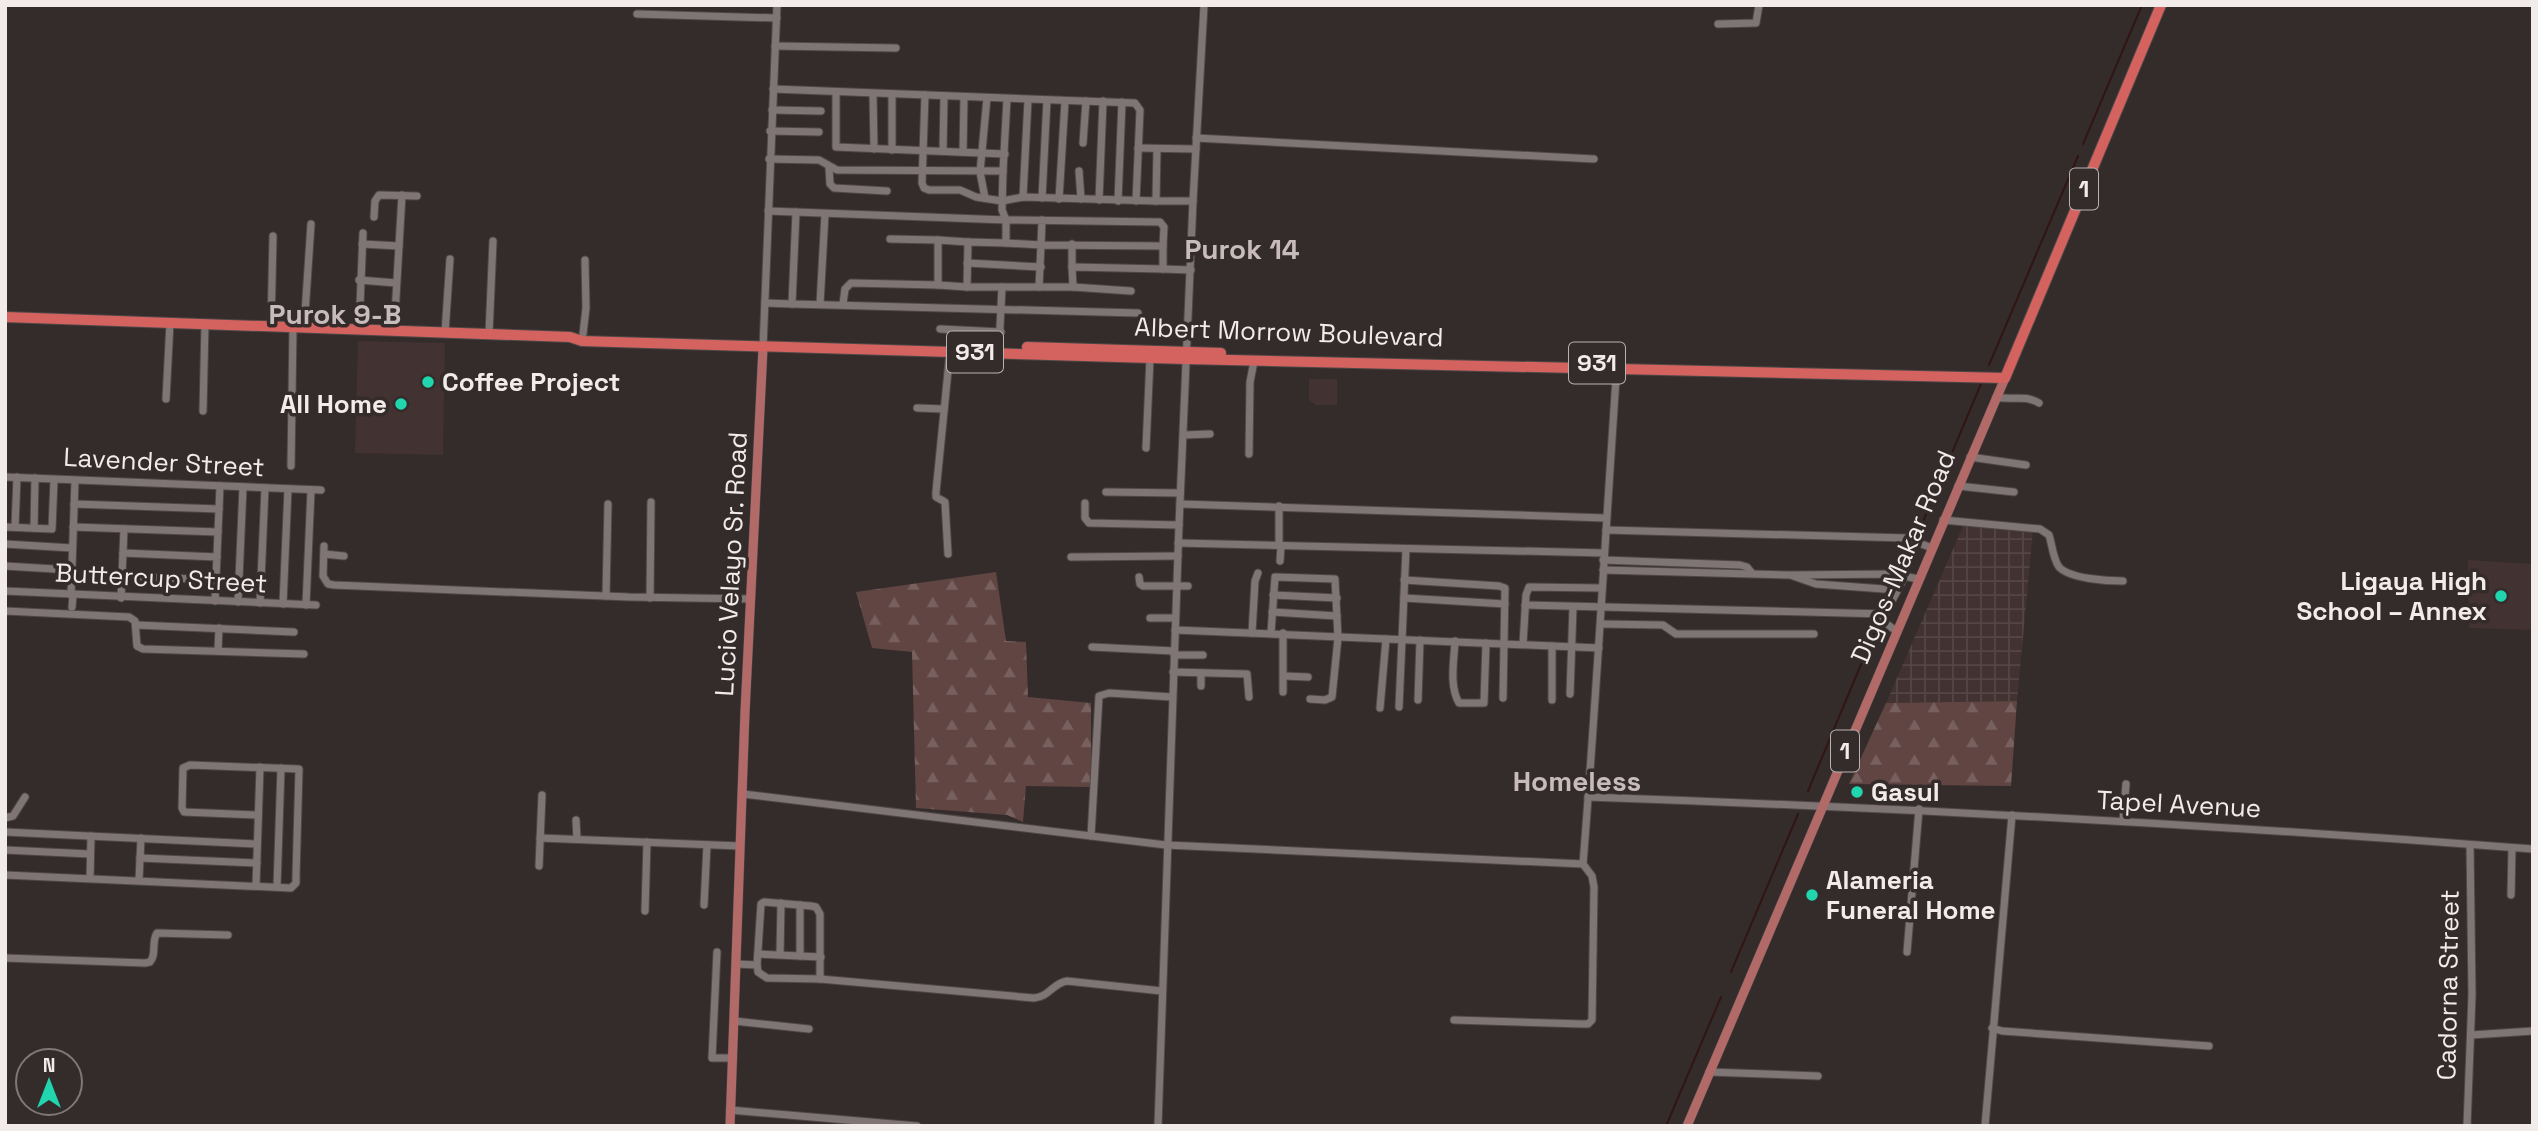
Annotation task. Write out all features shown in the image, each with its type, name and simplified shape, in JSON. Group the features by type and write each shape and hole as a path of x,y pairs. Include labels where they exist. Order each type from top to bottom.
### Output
{"highway":[{"name":"Digos-Makar Road","path":"2006,375 2161,5"},
{"name":"Albert Morrow Boulevard","path":"5,317 570,337 583,334 763,345 999,346 1186,355 1614,367"},
{"name":"Albert Morrow Boulevard","path":"570,337 582,341 1150,358 1186,355 1254,361 2006,375"}],"main road":[{"name":"Lucio Velayo Sr. Road","path":"730,1126 763,345"},
{"name":"Digos-Makar Road","path":"1687,1126 2006,375"}],"street":[{"name":"Lucio Velayo Sr. Road","path":"763,345 777,5"},
{"path":"1158,1126 1178,525 1205,5"},
{"path":"1718,24 1756,23 1759,5"},
{"path":"637,14 777,18"},
{"path":"775,46 896,48"},
{"path":"773,89 1135,103 1139,106 1136,201"},
{"path":"836,93 835,146 1004,154"},
{"path":"873,94 874,149"},
{"path":"892,94 892,150"},
{"path":"925,96 922,183 926,190 960,190 1002,201 1023,197 1193,201"},
{"path":"943,151 944,96"},
{"path":"963,152 964,97"},
{"path":"985,198 980,172 987,98"},
{"path":"1006,243 1006,220 1002,213 1002,201 1007,99"},
{"path":"1023,197 1028,100"},
{"path":"1042,198 1046,100"},
{"path":"1059,199 1065,101"},
{"path":"1083,143 1086,101"},
{"path":"1098,200 1102,101"},
{"path":"1118,201 1122,102"},
{"path":"772,110 821,111"},
{"path":"770,131 819,132"},
{"path":"1196,138 1594,159"},
{"path":"1138,148 1196,149"},
{"path":"1156,201 1157,149"},
{"path":"769,159 819,160 837,170 1003,171"},
{"path":"829,167 830,184 834,188 887,191"},
{"path":"1079,172 1081,199"},
{"path":"394,331 402,195"},
{"path":"374,217 377,196 417,196"},
{"path":"768,211 1006,220 1160,222 1164,227 1163,269"},
{"path":"792,304 796,212"},
{"path":"820,304 825,214"},
{"path":"1039,287 1042,220"},
{"path":"291,466 299,328 311,224"},
{"path":"359,330 363,233"},
{"path":"271,327 273,236"},
{"path":"890,239 1041,245 1163,246"},
{"path":"938,240 938,285"},
{"path":"489,334 493,241"},
{"path":"967,287 968,242"},
{"path":"362,244 399,246"},
{"path":"1072,244 1073,287"},
{"path":"445,332 450,258"},
{"path":"583,334 586,308 585,260"},
{"path":"967,263 1041,267"},
{"path":"1072,267 1191,270"},
{"path":"359,280 396,283"},
{"path":"843,304 845,289 851,283 1073,287 1131,291"},
{"path":"999,346 1002,287"},
{"path":"765,303 1138,313"},
{"path":"166,399 170,323"},
{"path":"203,411 205,324"},
{"path":"940,329 1001,332"},
{"path":"948,554 944,502 936,497 936,492 950,351"},
{"path":"1146,448 1150,358"},
{"path":"1249,454 1250,382 1254,361"},
{"path":"1454,1020 1583,1024 1590,1022 1594,887 1592,876 1583,864 1601,624 1601,588 1616,379 1614,367"},
{"path":"1996,397 2010,400 2027,397 2039,403"},
{"path":"917,408 944,410"},
{"path":"1184,435 1210,434"},
{"path":"1970,457 2026,465"},
{"name":"Lavender Street","path":"5,477 321,490"},
{"path":"15,527 17,477"},
{"path":"34,528 35,478"},
{"path":"5,527 52,529 54,480"},
{"path":"72,607 75,481"},
{"path":"215,601 220,486"},
{"path":"1958,486 2014,492"},
{"path":"238,602 243,487"},
{"path":"260,603 265,488"},
{"path":"283,604 288,489"},
{"path":"306,605 311,490"},
{"path":"1106,492 1180,493"},
{"path":"650,598 651,502"},
{"path":"1085,503 1085,518 1090,523 1178,525"},
{"path":"74,504 219,509"},
{"path":"606,596 608,504"},
{"path":"1180,504 1606,519"},
{"path":"1279,506 1280,561"},
{"path":"1943,520 2040,529 2049,535 2057,563 2063,570 2098,579 2123,581"},
{"path":"73,527 218,532"},
{"path":"121,598 124,529"},
{"path":"1606,530 1906,538 1932,548"},
{"path":"1178,542 1603,556 1740,565 1751,572"},
{"path":"5,544 72,548"},
{"path":"1399,707 1406,549"},
{"path":"344,555 324,550 324,580 334,585 650,598 751,599"},
{"path":"123,553 217,557"},
{"path":"1071,557 1178,556"},
{"path":"5,566 71,570"},
{"path":"1603,570 1789,575 1894,574 1918,579"},
{"path":"1252,633 1255,581 1258,573"},
{"path":"1815,573 1816,584"},
{"path":"1789,575 1816,584 1884,589"},
{"path":"122,576 216,580"},
{"path":"1139,576 1143,586 1188,586"},
{"path":"1896,631 1883,621 1905,576"},
{"path":"1272,633 1275,577 1335,579 1338,638 1332,697 1325,700 1310,699"},
{"path":"1404,580 1503,586 1506,589 1503,698"},
{"path":"1523,644 1527,590 1532,585 1601,588"},
{"name":"Buttercup Street","path":"5,591 316,605"},
{"path":"1897,592 1901,596 1911,596"},
{"path":"1273,596 1337,598"},
{"path":"1404,598 1505,604"},
{"path":"1525,605 1885,614"},
{"path":"1570,694 1573,607"},
{"path":"5,611 126,616 132,618 136,625 136,642 140,648 304,654"},
{"path":"1272,612 1337,616"},
{"path":"1150,618 1175,618"},
{"path":"1601,624 1663,625 1676,634 1814,634"},
{"path":"136,625 294,632"},
{"path":"218,650 219,628"},
{"path":"1175,630 1599,648"},
{"path":"1283,634 1283,692"},
{"path":"1380,708 1386,639"},
{"path":"1418,700 1420,640"},
{"path":"1455,641 1453,677 1456,697 1459,703 1464,704 1485,703 1486,643"},
{"path":"1552,646 1552,700"},
{"path":"1092,647 1203,655"},
{"path":"1173,672 1247,674 1249,697"},
{"path":"1201,673 1201,686"},
{"path":"1284,676 1308,677"},
{"path":"1091,836 1099,695 1109,693 1172,696"},
{"path":"256,886 260,767"},
{"path":"5,875 290,888 296,883 299,769 183,768 182,808 185,812 258,815"},
{"path":"277,887 281,768"},
{"path":"2123,821 2126,785"},
{"path":"743,794 1166,845 1583,864"},
{"path":"539,866 542,795"},
{"path":"5,818 13,816 25,797"},
{"name":"Tapel Avenue","path":"1588,797 1919,809 2533,849"},
{"path":"1907,952 1919,809"},
{"path":"1985,1126 2012,815"},
{"path":"576,820 577,839"},
{"path":"5,832 257,844"},
{"path":"90,878 91,836"},
{"path":"139,880 141,838"},
{"path":"540,838 740,846"},
{"path":"645,911 647,842"},
{"path":"704,905 707,845"},
{"name":"Cadorna Street","path":"2467,1126 2471,1035 2470,845"},
{"path":"2511,895 2512,848"},
{"path":"5,850 90,854"},
{"path":"140,858 257,863"},
{"path":"780,954 781,903"},
{"path":"820,979 820,914 816,907 761,904 757,965 758,972 767,978 820,979 1034,998 1046,995 1055,985 1067,981 1162,991"},
{"path":"800,905 800,956"},
{"path":"5,958 145,963 152,960 155,936 158,933 228,935"},
{"path":"717,953 712,1058 733,1058"},
{"path":"758,954 821,957"},
{"path":"736,964 757,965"},
{"path":"734,1021 809,1029"},
{"path":"1992,1028 2002,1031 2209,1046"},
{"path":"2471,1035 2533,1031"},
{"path":"1709,1072 1818,1076"},
{"path":"730,1110 917,1126"}],"shaded area":[{"path":"358,341 445,343 443,455 355,453"},
{"path":"1309,379 1337,379 1337,405 1316,405 1309,400"},
{"path":"1964,524 2033,530 2017,701 1886,703"},
{"name":"Ligaya High School – Annex","path":"2468,560 2533,564 2533,630 2469,628"}],"green space":[{"path":"996,572 1006,641 1026,642 1028,697 1091,703 1091,787 1026,786 1023,822 1007,815 916,808 912,652 872,648 856,592"},
{"path":"2017,701 2011,786 1849,784 1886,703"}],"waterway":[{"path":"1199,34 1200,5"},
{"path":"2083,144 2142,5"},
{"path":"1989,365 2078,156"},
{"path":"1919,531 1981,384"},
{"path":"1903,569 1915,543"},
{"path":"1888,601 1898,579"},
{"path":"1808,791 1880,619"},
{"path":"1731,972 1798,814"},
{"path":"1666,1126 1721,997"}],"place":[{"name":"Coffee Project","path":"428,382"},
{"name":"All Home","path":"401,404"},
{"name":"Ligaya High School – Annex","path":"2501,596"},
{"name":"Gasul","path":"1857,792"},
{"name":"Alameria Funeral Home","path":"1812,895"}],"district":[{"name":"Purok 14","path":"1242,249"},
{"name":"Purok 9-B","path":"335,314"},
{"name":"Homeless","path":"1577,781"}]}
